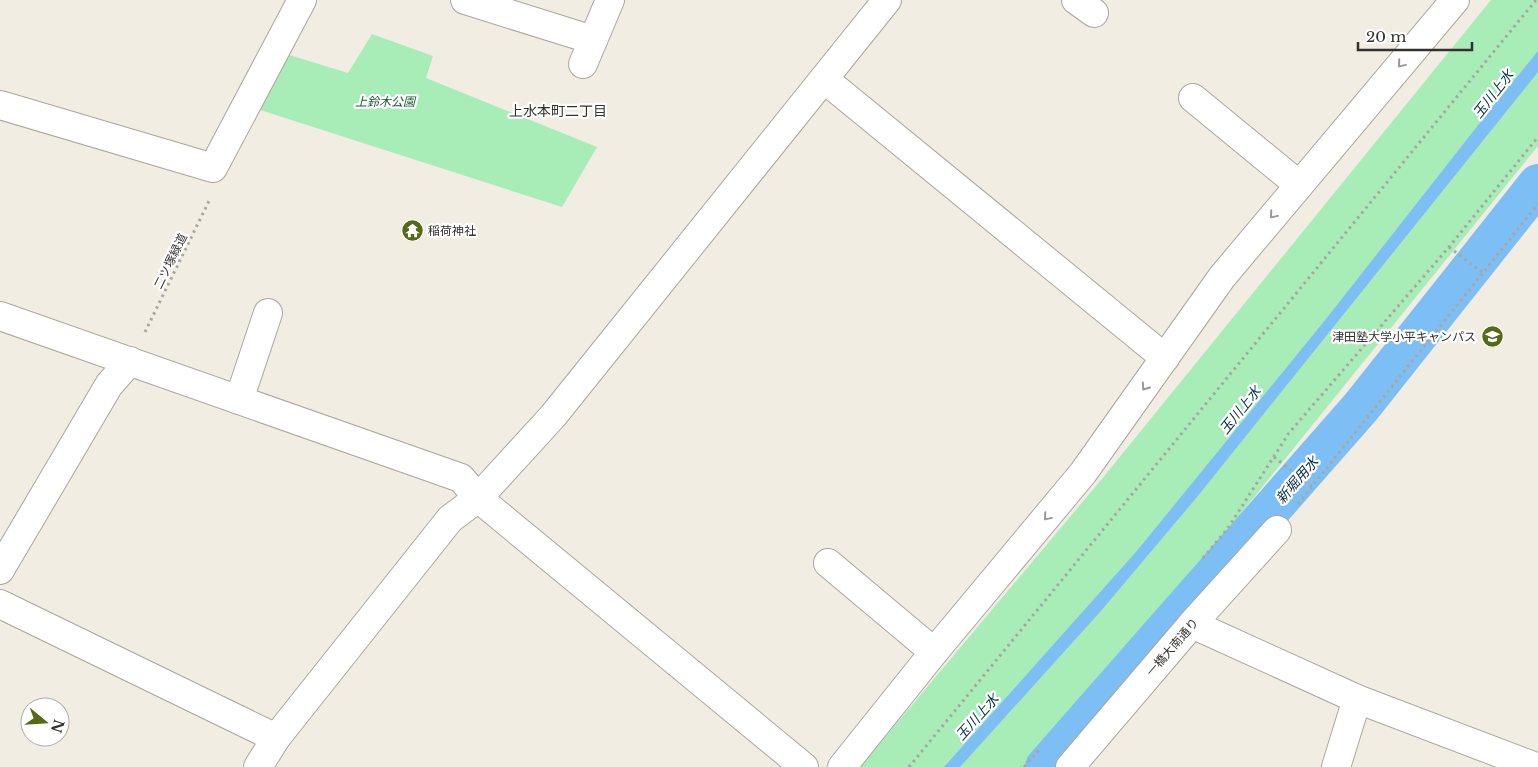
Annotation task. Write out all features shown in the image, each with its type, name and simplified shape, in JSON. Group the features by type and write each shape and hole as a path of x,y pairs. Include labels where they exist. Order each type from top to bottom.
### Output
{"street":[{"path":"0,104 213,168 302,0"},
{"path":"465,0 593,40"},
{"path":"583,64 610,0"},
{"path":"0,604 267,758 450,518 478,498 553,416 887,0"},
{"path":"842,767 934,652 1083,473 1222,277 1455,0"},
{"path":"824,78 1165,358"},
{"path":"1192,98 1299,185"},
{"path":"239,400 268,313"},
{"path":"0,316 461,478 478,498 804,767"},
{"path":"0,570 109,385 130,361"},
{"name":"一橋大南通り","path":"1070,767 1192,624 1277,530"},
{"path":"828,563 934,652"},
{"path":"1192,624 1357,699 1536,767"},
{"path":"1336,767 1357,699"}],"path":[{"path":"909,767 1536,0"},
{"path":"1197,564 1228,528 1275,458 1289,433 1449,247 1538,136"},
{"name":"二ツ塚緑道","path":"130,361 218,182 213,168"},
{"path":"1277,530 1310,486 1538,204"},
{"path":"1449,247 1482,273"},
{"path":"1275,458 1310,486"},
{"path":"1024,767 1043,746"}],"green space":[{"path":"1491,0 1538,0 1538,146 1036,767 860,767 1101,480"},
{"name":"上鈴木公園","path":"372,34 433,56 426,78 597,147 562,207 254,108 283,53 348,73"}],"water":[{"path":"1538,51 1538,72 1197,497 1100,612 960,767 944,767 1136,552 1326,319"}],"waterway":[{"name":"新堀用水","path":"1045,767 1361,407 1538,184"}],"place":[{"name":"稲荷神社","path":"412,230"},
{"name":"津田塾大学小平キャンパス","path":"1492,336"}],"district":[{"name":"上水本町二丁目","path":"558,111"}],"water label":[{"name":"玉川上水","path":"1493,94"},
{"name":"玉川上水","path":"1240,410"},
{"name":"玉川上水","path":"977,717"}]}
